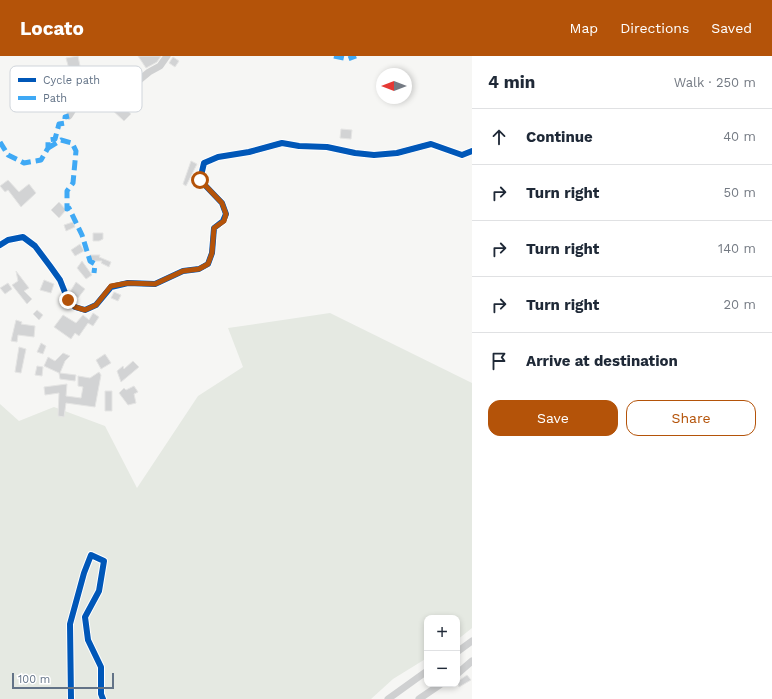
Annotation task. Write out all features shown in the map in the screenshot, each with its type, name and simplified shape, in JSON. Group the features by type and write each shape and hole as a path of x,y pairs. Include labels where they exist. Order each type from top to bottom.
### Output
{"street":[{"path":"142,78 160,66 167,56"},
{"path":"69,116 72,112"},
{"path":"0,245 8,240 23,238 35,246 60,280 68,300 75,307 85,310 96,305 111,286 128,283 155,284 183,271 199,269 208,264 212,253 214,228 224,221 226,214 222,203 200,180 204,163 218,157 249,152 282,144 327,147 355,154 374,155 397,153 431,144 462,155 472,151"},
{"path":"71,699 70,624 84,573 91,555 104,561 99,591 85,617 88,640 101,667 101,694 103,699"},
{"path":"458,651 472,641"},
{"path":"460,671 472,661"},
{"path":"388,699 424,673"},
{"path":"419,699 437,687"}],"shaded area":[{"path":"330,313 472,383 472,628 460,638 460,615 424,615 424,660 393,679 371,699 0,699 0,404 19,421 54,407 105,426 137,488 198,396 243,367 228,328"}],"building":[{"path":"78,56 80,66 68,66 66,58"},
{"path":"138,56 161,56 157,62 146,68"},
{"path":"173,57 179,61 175,67 169,63"},
{"path":"114,112 129,112 131,114 124,121"},
{"path":"341,129 352,130 351,139 340,138"},
{"path":"191,161 197,164 186,186 183,184"},
{"path":"8,180 19,192 29,184 36,193 21,207 8,190 5,192 0,186"},
{"path":"59,202 66,210 59,218 51,210"},
{"path":"73,222 75,227 66,231 64,225"},
{"path":"93,233 103,233 103,239 93,241"},
{"path":"80,244 84,251 75,256 71,250"},
{"path":"90,255 100,255 99,257 111,262 109,267 101,263 102,261 89,261"},
{"path":"82,261 92,275 86,279 77,268"},
{"path":"16,271 29,288 24,291 32,299 27,304 12,285 18,281"},
{"path":"44,280 54,284 51,293 40,290"},
{"path":"76,282 85,289 78,298 70,292"},
{"path":"8,283 12,289 5,294 0,288"},
{"path":"114,292 121,295 118,301 111,298"},
{"path":"37,310 43,315 39,320 33,314"},
{"path":"93,313 99,317 93,326 88,323 79,336 75,333 71,339 54,327 63,315 76,323 83,315 89,320"},
{"path":"16,320 22,322 21,324 35,326 34,337 18,335 17,342 11,341"},
{"path":"41,343 46,346 43,354 37,352"},
{"path":"19,347 26,349 21,373 15,372"},
{"path":"63,353 70,356 65,361 60,373 76,375 75,381 60,379 59,373 44,366 48,357 55,361"},
{"path":"105,354 111,363 101,369 96,360"},
{"path":"133,361 139,367 121,382 117,371 123,366 124,369"},
{"path":"37,366 43,367 42,376 35,375"},
{"path":"99,372 101,375 95,407 66,403 64,417 58,416 59,393 45,395 44,387 67,384 66,396 81,398 83,387 78,386 78,376 90,378"},
{"path":"134,386 138,392 134,394 136,403 128,405 119,393 124,388 126,390"},
{"path":"105,391 112,391 112,411 105,411"},
{"path":"467,675 471,680 460,686 460,680"}],"marked path":[{"path":"334,56 348,59 356,56"},
{"path":"0,142 8,155 24,163 41,160 48,148 48,140 55,139 59,124 65,123 65,117 69,116"},
{"path":"48,148 61,140 72,143 76,151 73,183 67,191 67,209 69,208 82,235 90,261 95,264 94,273"}],"cycle path":[{"path":"0,245 8,240 23,237 35,246 60,280 68,300 75,307 85,310 96,305 111,287 128,283 155,284 183,271 199,269 208,264 212,253 214,228 223,221 226,214 222,203 200,180 204,163 218,157 249,152 282,143 299,146 327,147 355,153 374,155 397,153 431,144 462,155 472,151"},
{"path":"71,699 70,624 84,573 91,555 104,561 99,591 85,617 88,640 101,667 101,694 103,699"}],"route":[{"path":"68,300 75,307 85,310 96,305 111,286 128,283 155,284 183,271 199,269 208,264 212,253 214,228 224,221 226,214 222,203 200,180"}]}
